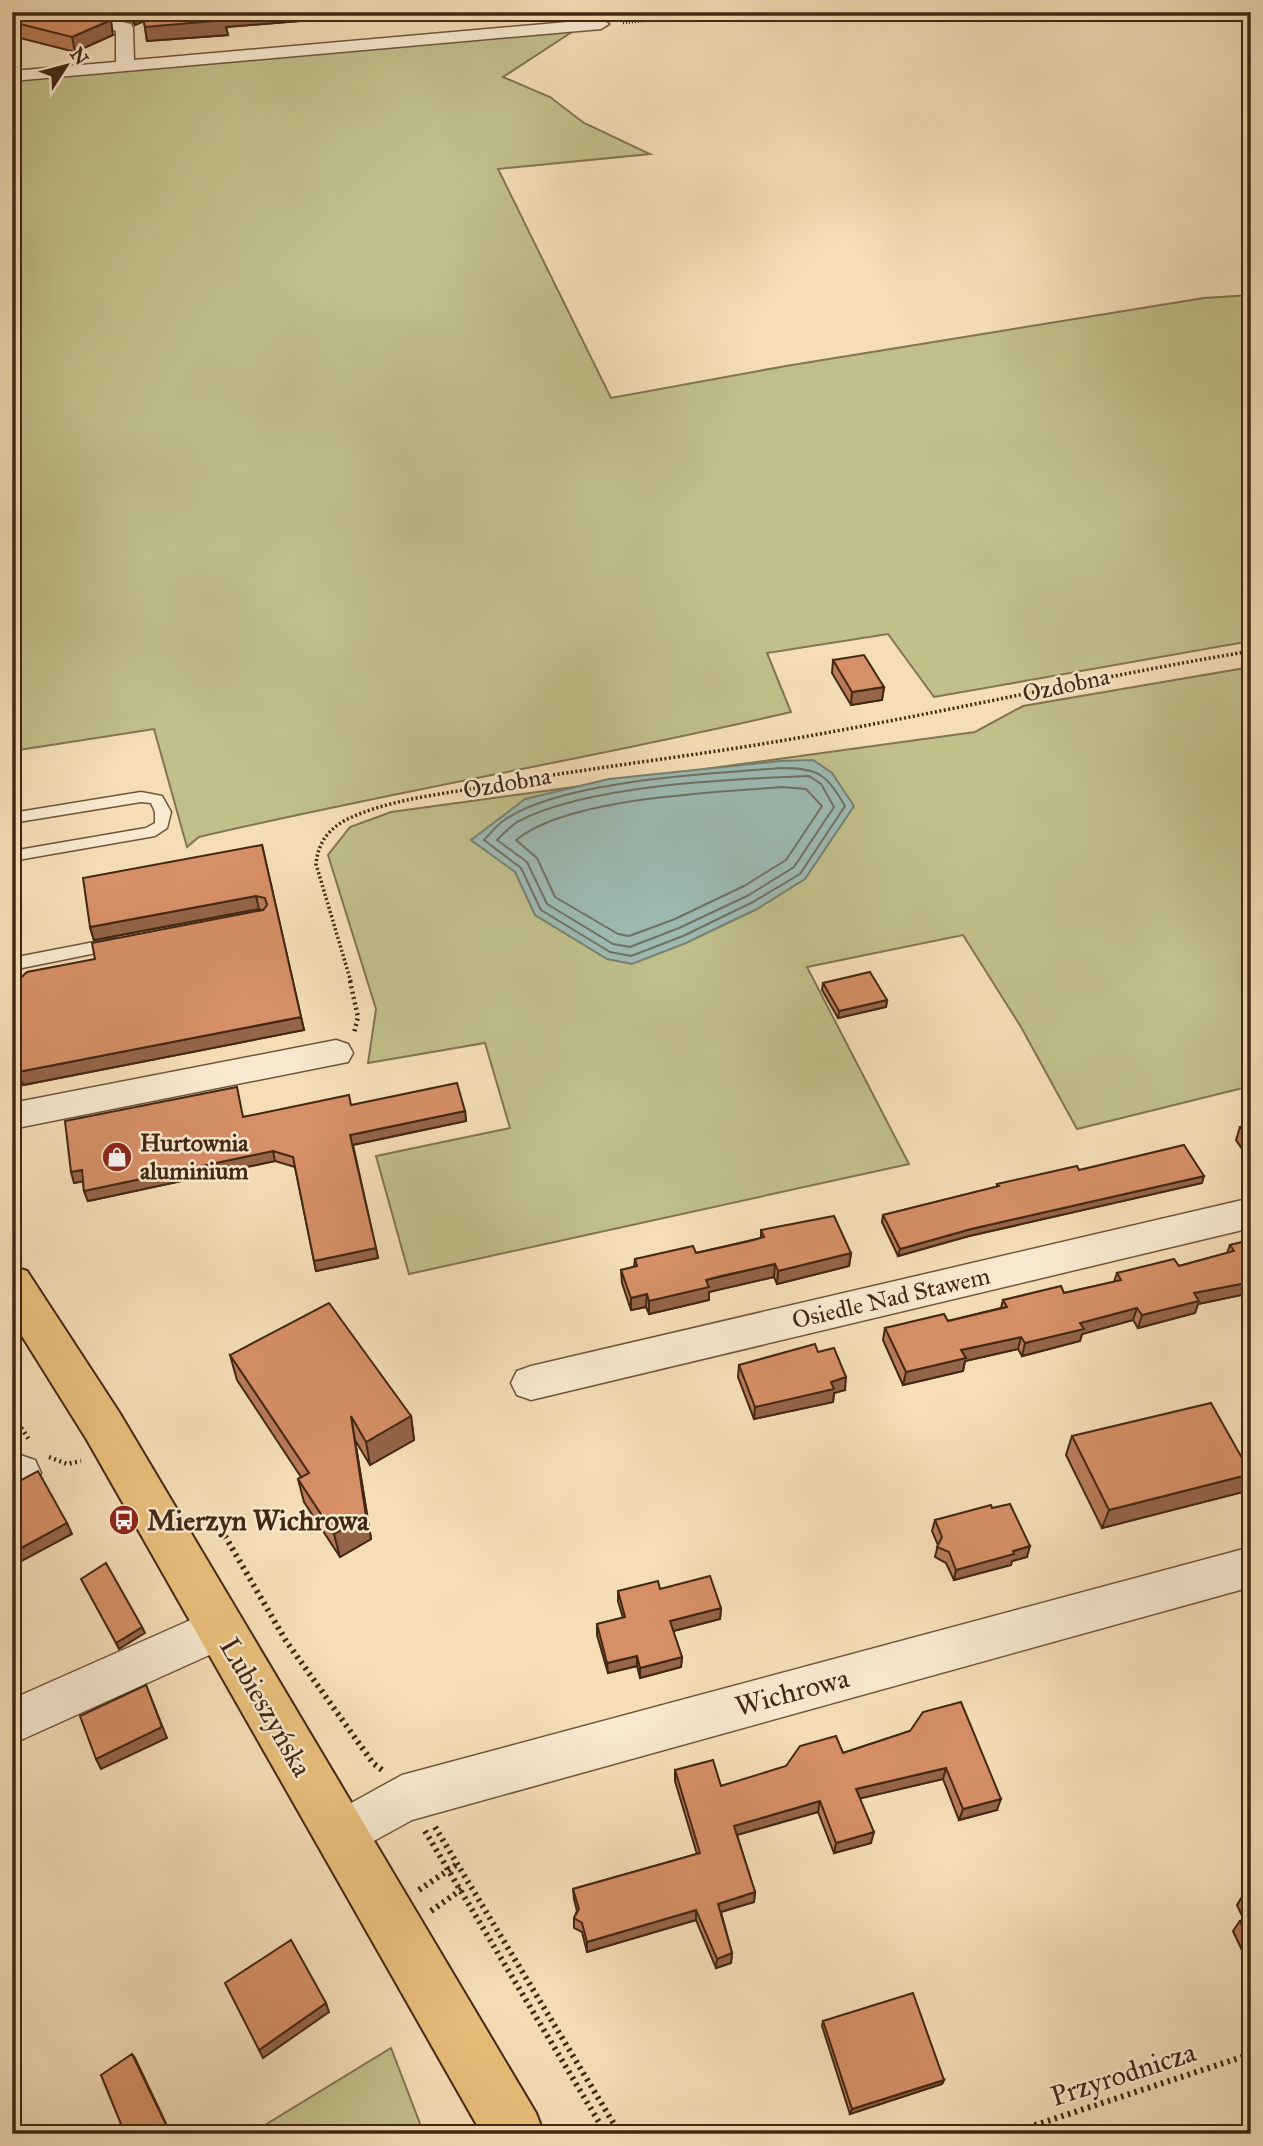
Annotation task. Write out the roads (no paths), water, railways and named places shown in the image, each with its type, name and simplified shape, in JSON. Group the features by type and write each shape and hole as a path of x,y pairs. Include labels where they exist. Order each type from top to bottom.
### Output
{"main road":[{"name":"Lubieszyńska","path":"12,1283 82,1391 515,2134"}],"street":[{"path":"59,12 125,28 125,66"},
{"path":"12,76 601,24"},
{"path":"12,1116 336,1053"},
{"name":"Osiedle Nad Stawem","path":"531,1383 1251,1213"},
{"name":"Wichrowa","path":"341,1835 402,1799 1251,1567"},
{"path":"12,1722 220,1628"}],"lane":[{"path":"12,818 141,797 157,799 163,812 162,825 150,832 12,856"},
{"path":"12,964 129,942"}],"water":[{"path":"813,760 832,773 854,806 805,879 757,909 686,943 632,964 607,959 535,915 515,872 471,840 525,799 609,779"}],"place":[{"name":"Hurtownia aluminium","path":"117,1157"},
{"name":"Mierzyn Wichrowa","path":"124,1520"}]}
